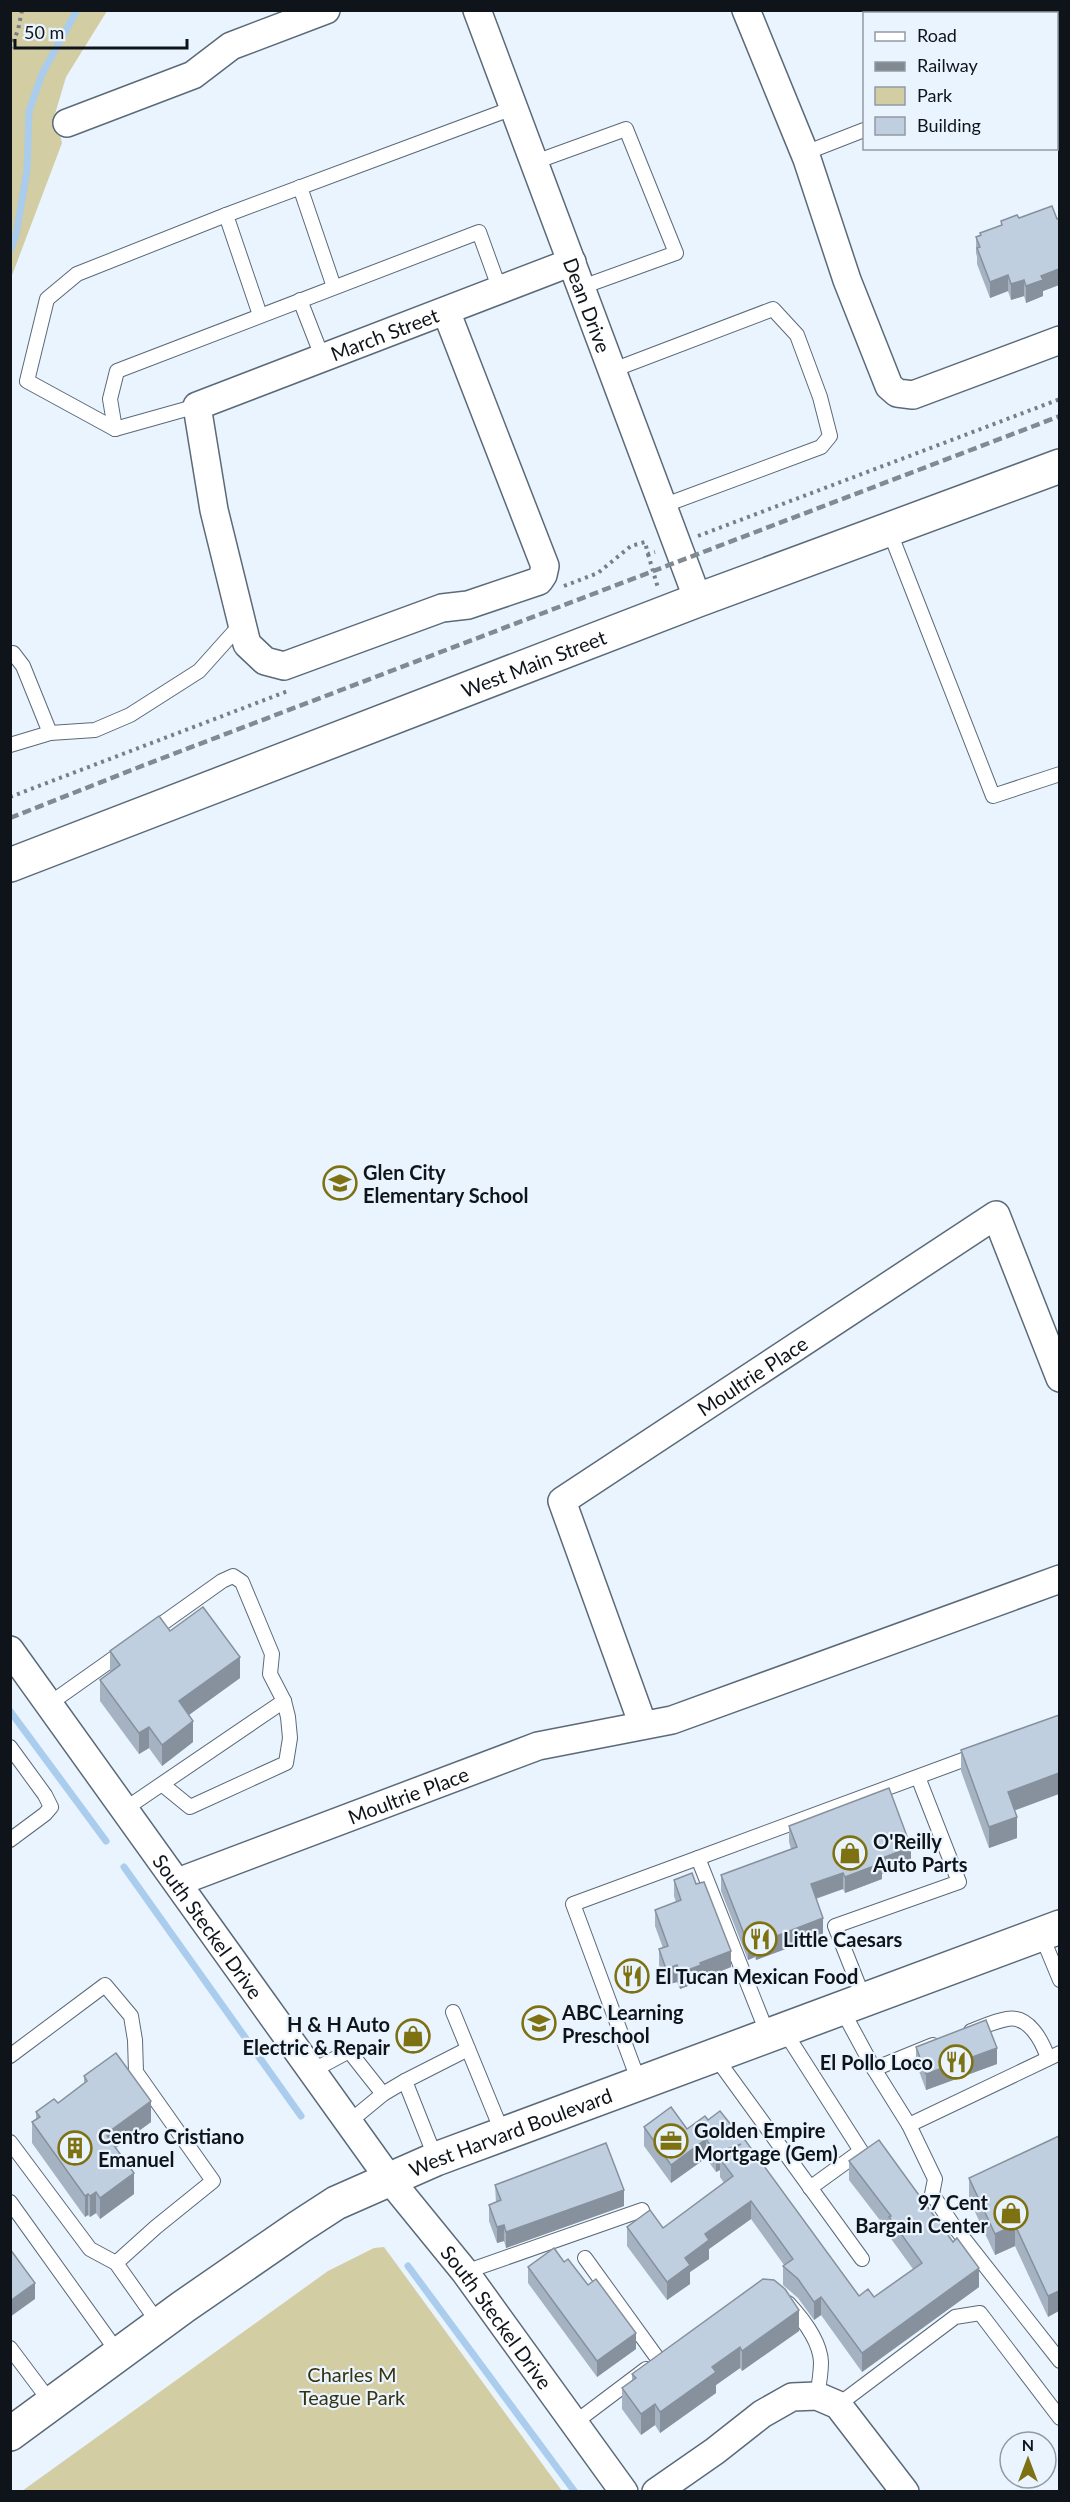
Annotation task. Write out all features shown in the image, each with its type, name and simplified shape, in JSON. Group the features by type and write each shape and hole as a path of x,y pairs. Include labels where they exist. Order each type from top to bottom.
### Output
{"main road":[{"name":"West Main Street","path":"10,865 698,600 1059,466"},
{"name":"West Harvard Boulevard","path":"10,2434 159,2324 336,2203 436,2159 1050,1930"}],"street":[{"path":"67,123 193,75 231,46 326,10"},
{"name":"Dean Drive","path":"477,10 698,600"},
{"path":"746,10 805,153 846,280 889,386 897,393 913,395 1059,340"},
{"name":"March Street","path":"197,406 572,262"},
{"path":"197,406 214,510 247,644 265,661 284,666 442,608 468,604 539,581 545,566 446,310"},
{"name":"Moultrie Place","path":"643,1725 562,1501 996,1215 1059,1378"},
{"name":"Moultrie Place","path":"178,1882 538,1746 672,1720 1059,1579"},
{"name":"South Steckel Drive","path":"10,1650 390,2180 465,2272 624,2492"},
{"path":"656,2492 715,2451 762,2414 792,2397 828,2401 905,2492"}],"lane":[{"path":"197,406 115,429 27,381 47,299 77,274 226,215 513,108"},
{"path":"534,162 626,129 672,242 676,253 582,287"},
{"path":"805,153 863,130"},
{"path":"300,188 334,287"},
{"path":"226,215 260,315"},
{"path":"115,429 110,399 117,370 479,232 500,290"},
{"path":"300,300 323,359"},
{"path":"613,370 773,309 797,335 820,397 830,436 821,447 664,505"},
{"path":"889,530 993,796 1059,774"},
{"path":"10,745 50,733 95,730 140,710 199,671 242,623"},
{"path":"10,653 13,653 23,666 50,733"},
{"path":"49,1704 222,1581 233,1576 242,1582 272,1654 270,1674 284,1701 288,1717 290,1738 286,1763 190,1807 163,1785"},
{"path":"124,1809 163,1785 236,1732 284,1701"},
{"path":"10,1747 45,1795 51,1807 45,1814 10,1839"},
{"path":"639,2082 573,1904 994,1748"},
{"path":"918,1777 959,1882 835,1926 852,2003 874,2069 909,2125 935,2179 932,2194 953,2225 1059,2361"},
{"path":"698,1858 775,2032 861,2151 810,2188"},
{"path":"1050,1930 1059,1980"},
{"path":"10,2056 105,1985 131,2016 135,2040 136,2072 213,2181 116,2263"},
{"path":"453,2013 503,2134"},
{"path":"874,2069 1009,2018 1031,2028 1054,2056 909,2125"},
{"path":"349,2122 383,2094 405,2080 468,2049"},
{"path":"312,2071 349,2051 383,2094"},
{"path":"714,2055 862,2259"},
{"path":"405,2080 436,2159"},
{"path":"10,2142 90,2249 116,2263 159,2324"},
{"path":"10,2202 119,2354"},
{"path":"465,2272 642,2210"},
{"path":"573,2424 663,2356 585,2258"},
{"path":"780,2293 801,2317 816,2342 828,2401 955,2317 980,2313 1059,2418"},
{"path":"10,2348 52,2404"}],"path":[{"path":"10,49 18,30 22,10"}],"green space":[{"path":"11,11 107,11 66,77 55,114 62,143 11,278"},
{"name":"Charles M Teague Park","path":"384,2247 562,2491 22,2491 328,2271 374,2248"}],"building":[{"path":"1052,206 1057,219 1059,218 1059,269 1041,276 1043,280 1026,286 1024,280 1011,284 1008,275 990,282 977,248 980,247 976,237 981,235 980,233 1002,225 1001,221 1017,215 1019,218"},
{"path":"203,1607 240,1657 179,1701 193,1721 162,1745 149,1727 139,1733 100,1680 120,1665 110,1651 159,1616 170,1631"},
{"path":"1059,1715 1059,1773 1008,1792 1017,1817 989,1827 961,1750"},
{"path":"889,1788 911,1847 880,1859 882,1863 845,1877 843,1873 811,1884 823,1918 756,1944 755,1941 748,1944 721,1875 797,1847 789,1826"},
{"path":"692,1873 696,1884 704,1882 731,1951 680,1973 677,1965 666,1969 659,1949 668,1946 655,1910 681,1900 674,1880"},
{"path":"986,2020 997,2048 926,2074 916,2047"},
{"name":"Centro Cristiano Emanuel","path":"116,2053 151,2101 110,2131 111,2133 107,2136 134,2173 100,2198 96,2192 85,2196 32,2122 40,2117 36,2112 54,2099 58,2103 87,2081 84,2076"},
{"path":"671,2107 687,2129 705,2116 708,2120 720,2111 732,2126 734,2125 859,2296 868,2289 874,2297 922,2263 889,2217 891,2216 849,2161 879,2140 953,2242 957,2238 979,2268 862,2353 821,2297 814,2302 798,2279 783,2266 793,2259 751,2201 705,2234 709,2240 685,2258 690,2265 667,2282 627,2227 650,2210 663,2228 733,2176 720,2159 741,2144 716,2153 706,2139 671,2165 644,2127"},
{"path":"1059,2136 1059,2291 1048,2296 1015,2225 995,2234 969,2178"},
{"path":"606,2143 624,2190 506,2232 504,2225 497,2227 489,2205 501,2200 495,2185"},
{"path":"554,2248 564,2262 568,2259 588,2285 596,2279 636,2333 597,2361 528,2267"},
{"path":"10,2249 35,2283 10,2301"},
{"path":"763,2279 774,2280 785,2289 799,2310 742,2351 740,2347 712,2367 716,2372 660,2412 655,2404 641,2414 622,2388 636,2378 632,2374"}],"waterway":[{"path":"10,251 16,235 27,170 29,111 42,74 77,10"},
{"path":"10,1711 106,1841"},
{"path":"124,1867 301,2116"},
{"path":"408,2266 575,2492"}],"railway":[{"path":"10,818 1060,416"}],"place":[{"name":"Glen City Elementary School","path":"340,1183"},
{"name":"O'Reilly Auto Parts","path":"850,1853"},
{"name":"Little Caesars","path":"760,1939"},
{"name":"El Tucan Mexican Food","path":"632,1976"},
{"name":"ABC Learning Preschool","path":"539,2023"},
{"name":"H & H Auto Electric & Repair","path":"413,2036"},
{"name":"El Pollo Loco","path":"956,2062"},
{"name":"Golden Empire Mortgage (Gem)","path":"671,2141"},
{"name":"Centro Cristiano Emanuel","path":"75,2148"},
{"name":"97 Cent Bargain Center","path":"1011,2213"}]}
